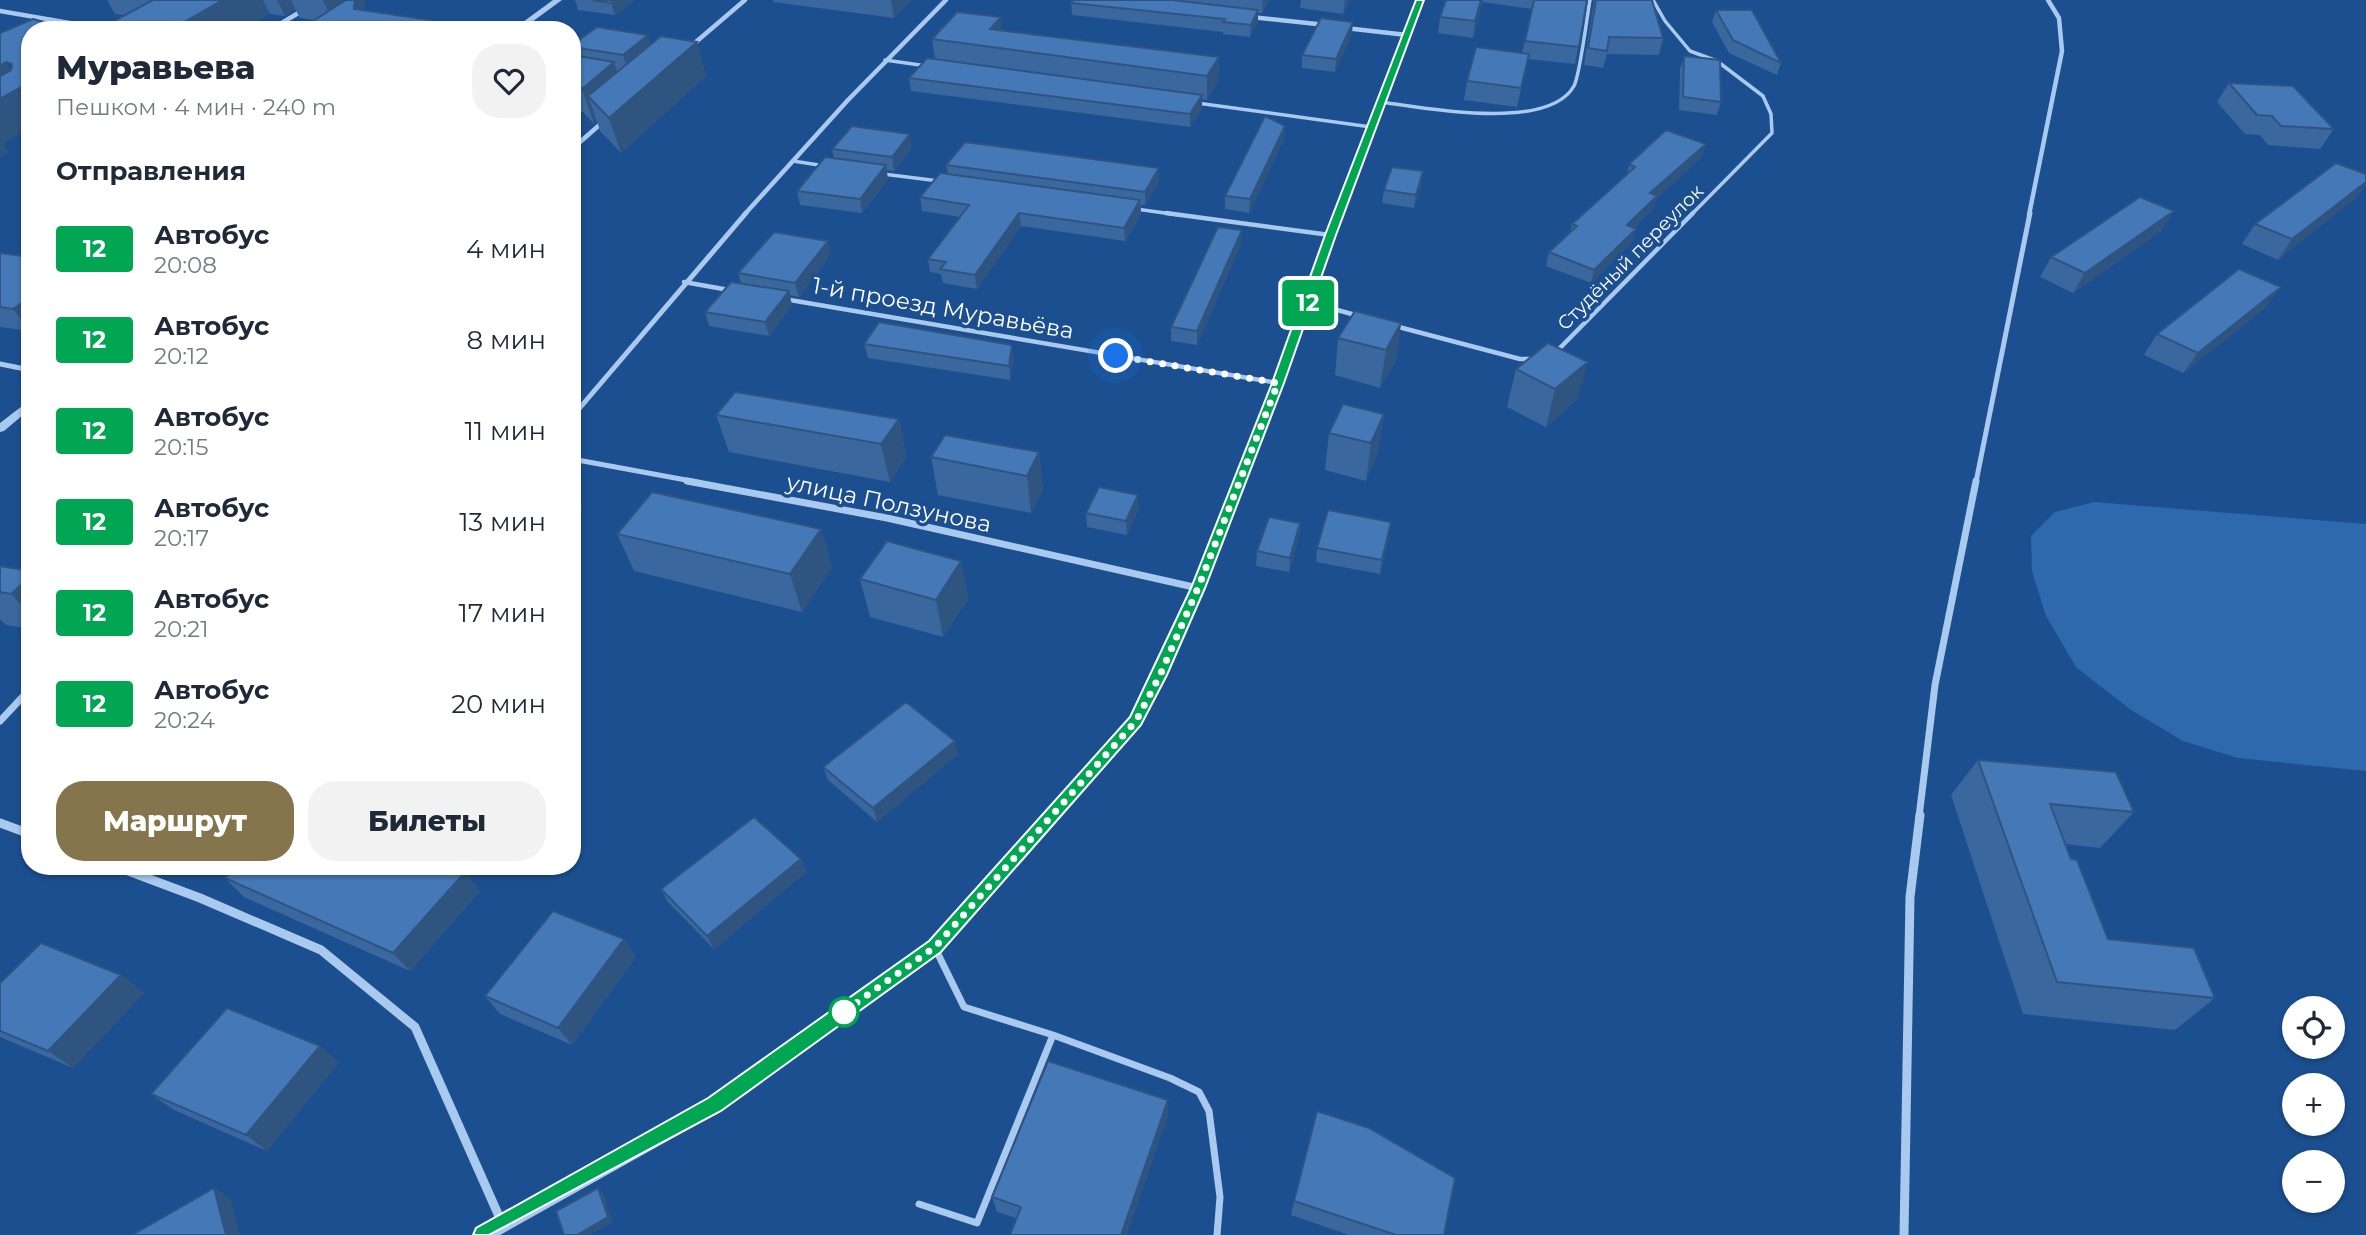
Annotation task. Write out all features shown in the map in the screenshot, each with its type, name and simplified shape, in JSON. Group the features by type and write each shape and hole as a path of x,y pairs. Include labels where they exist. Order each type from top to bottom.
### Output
{"street":[{"path":"285,21 320,0"},
{"path":"529,21 558,0"},
{"path":"685,51 745,0"},
{"path":"581,406 684,282 885,60 946,0"},
{"path":"483,1235 715,1105 935,947 1136,721 1160,675 1198,588 1278,383 1420,0"},
{"path":"1904,1235 1910,897 1935,685 2062,51 2062,21 2048,0"},
{"path":"0,11 58,21"},
{"path":"1244,16 1407,35"},
{"path":"581,141 614,112"},
{"path":"0,364 21,368"},
{"path":"0,429 21,410"},
{"name":"улица Ползунова","path":"581,461 887,518 1198,588"},
{"path":"0,721 21,699"},
{"path":"0,823 21,831"},
{"path":"139,875 321,950 415,1027 502,1223"}],"lane":[{"path":"1381,102 1481,115 1509,114 1551,104 1566,95 1574,86 1590,0"},
{"name":"Студёный переулок","path":"1555,354 1772,133 1771,114 1763,96 1717,61 1690,51 1665,21 1653,0"},
{"path":"885,60 939,67"},
{"path":"1196,102 1371,127"},
{"path":"793,161 835,167"},
{"path":"876,173 945,182"},
{"path":"1124,207 1331,235"},
{"path":"684,282 738,291"},
{"name":"1-й проезд Муравьёва","path":"779,298 1278,383"},
{"path":"1308,302 1361,317"},
{"path":"1387,324 1520,359 1539,359"},
{"path":"935,947 964,1007 1053,1035 1170,1078 1199,1092 1209,1111 1220,1197 1217,1235"},
{"path":"919,1204 977,1223 1053,1035"}],"shaded area":[{"path":"2094,502 2366,524 2366,771 2238,758 2183,741 2131,710 2076,667 2046,616 2032,571 2031,536 2055,512"}],"building":[{"path":"153,0 223,0 186,21 114,21"},
{"path":"346,0 355,0 354,9 430,20 428,21 313,21"},
{"path":"592,0 615,0 611,3"},
{"path":"1073,0 1172,0 1258,10 1251,25 1223,22 1225,19 1071,3"},
{"path":"1446,0 1481,0 1475,21 1440,17"},
{"path":"1534,0 1587,0 1579,47 1525,41"},
{"path":"1596,0 1652,0 1663,38 1609,37 1607,51 1588,48"},
{"path":"1716,10 1752,10 1781,63 1733,40"},
{"path":"957,12 1001,17 990,29 1219,57 1207,76 932,39"},
{"path":"1321,18 1353,22 1336,59 1302,55"},
{"path":"21,24 21,87 0,99 0,76 11,70 12,64 6,62 0,66 0,33"},
{"path":"597,27 648,35 623,55 581,48 581,39"},
{"path":"661,36 697,42 609,118 588,96"},
{"path":"1476,47 1529,54 1521,88 1467,81"},
{"path":"581,56 614,62 582,89"},
{"path":"1684,56 1720,60 1721,102 1683,97"},
{"path":"927,58 1202,95 1190,114 909,78"},
{"path":"2229,83 2293,86 2334,129 2281,126 2272,116 2257,115"},
{"path":"1265,116 1285,126 1250,199 1225,196"},
{"path":"852,126 910,134 892,157 832,149"},
{"path":"1666,130 1706,144 1650,193 1657,196 1627,225 1636,229 1594,270 1549,252 1577,226 1572,224 1635,167 1629,164"},
{"path":"965,142 1159,168 1145,192 946,165"},
{"path":"825,157 886,165 860,199 797,191"},
{"path":"2336,163 2366,174 2366,182 2292,239 2255,224"},
{"path":"1392,167 1423,171 1416,195 1384,190"},
{"path":"940,173 1140,200 1124,228 1019,213 975,275 940,269 946,262 928,259 969,205 920,197"},
{"path":"2140,197 2174,211 2085,273 2051,257"},
{"path":"1218,227 1242,230 1197,331 1171,327"},
{"path":"774,232 828,241 795,283 738,273"},
{"path":"0,253 21,256 21,303 13,309 0,307"},
{"path":"2239,269 2281,287 2198,353 2157,334"},
{"path":"731,282 789,291 765,322 705,312"},
{"path":"1355,311 1401,323 1386,350 1338,338"},
{"path":"879,322 1012,345 1009,366 864,344"},
{"path":"1548,343 1588,362 1555,389 1516,369"},
{"path":"735,392 899,419 881,444 716,415"},
{"path":"1343,404 1384,414 1371,443 1329,433"},
{"path":"945,435 1039,452 1027,476 931,457"},
{"path":"1099,487 1138,495 1126,521 1086,513"},
{"path":"652,492 821,529 790,574 617,534"},
{"path":"1328,510 1391,522 1382,560 1317,548"},
{"path":"1269,517 1300,523 1290,558 1257,551"},
{"path":"887,541 961,561 936,600 860,579"},
{"path":"0,566 21,570 21,585 11,594 0,592"},
{"path":"906,702 955,741 873,808 823,767"},
{"path":"1978,760 2116,772 2134,812 2050,804 2071,859 2077,860 2108,939 2194,948 2215,998 2057,982"},
{"path":"754,817 801,859 707,936 661,889"},
{"path":"228,875 462,875 393,953 225,878"},
{"path":"553,911 624,939 558,1028 485,996"},
{"path":"41,943 121,975 48,1051 0,1031 0,983"},
{"path":"227,1008 320,1046 246,1135 151,1094"},
{"path":"1048,1061 1168,1100 1121,1235 1010,1235 1021,1207 992,1197"},
{"path":"1317,1111 1369,1128 1455,1178 1444,1235 1396,1235 1294,1201"},
{"path":"214,1188 226,1235 132,1235"},
{"path":"598,1188 608,1217 577,1235 564,1235 556,1211"}],"bus line":[{"name":"12","path":"483,1235 715,1105 935,947 1136,721 1160,675 1198,588 1278,383 1420,0"}],"route":[{"path":"844,1012 835,1018 935,947 1136,721 1160,675 1198,588 1278,383 1116,356"}]}
